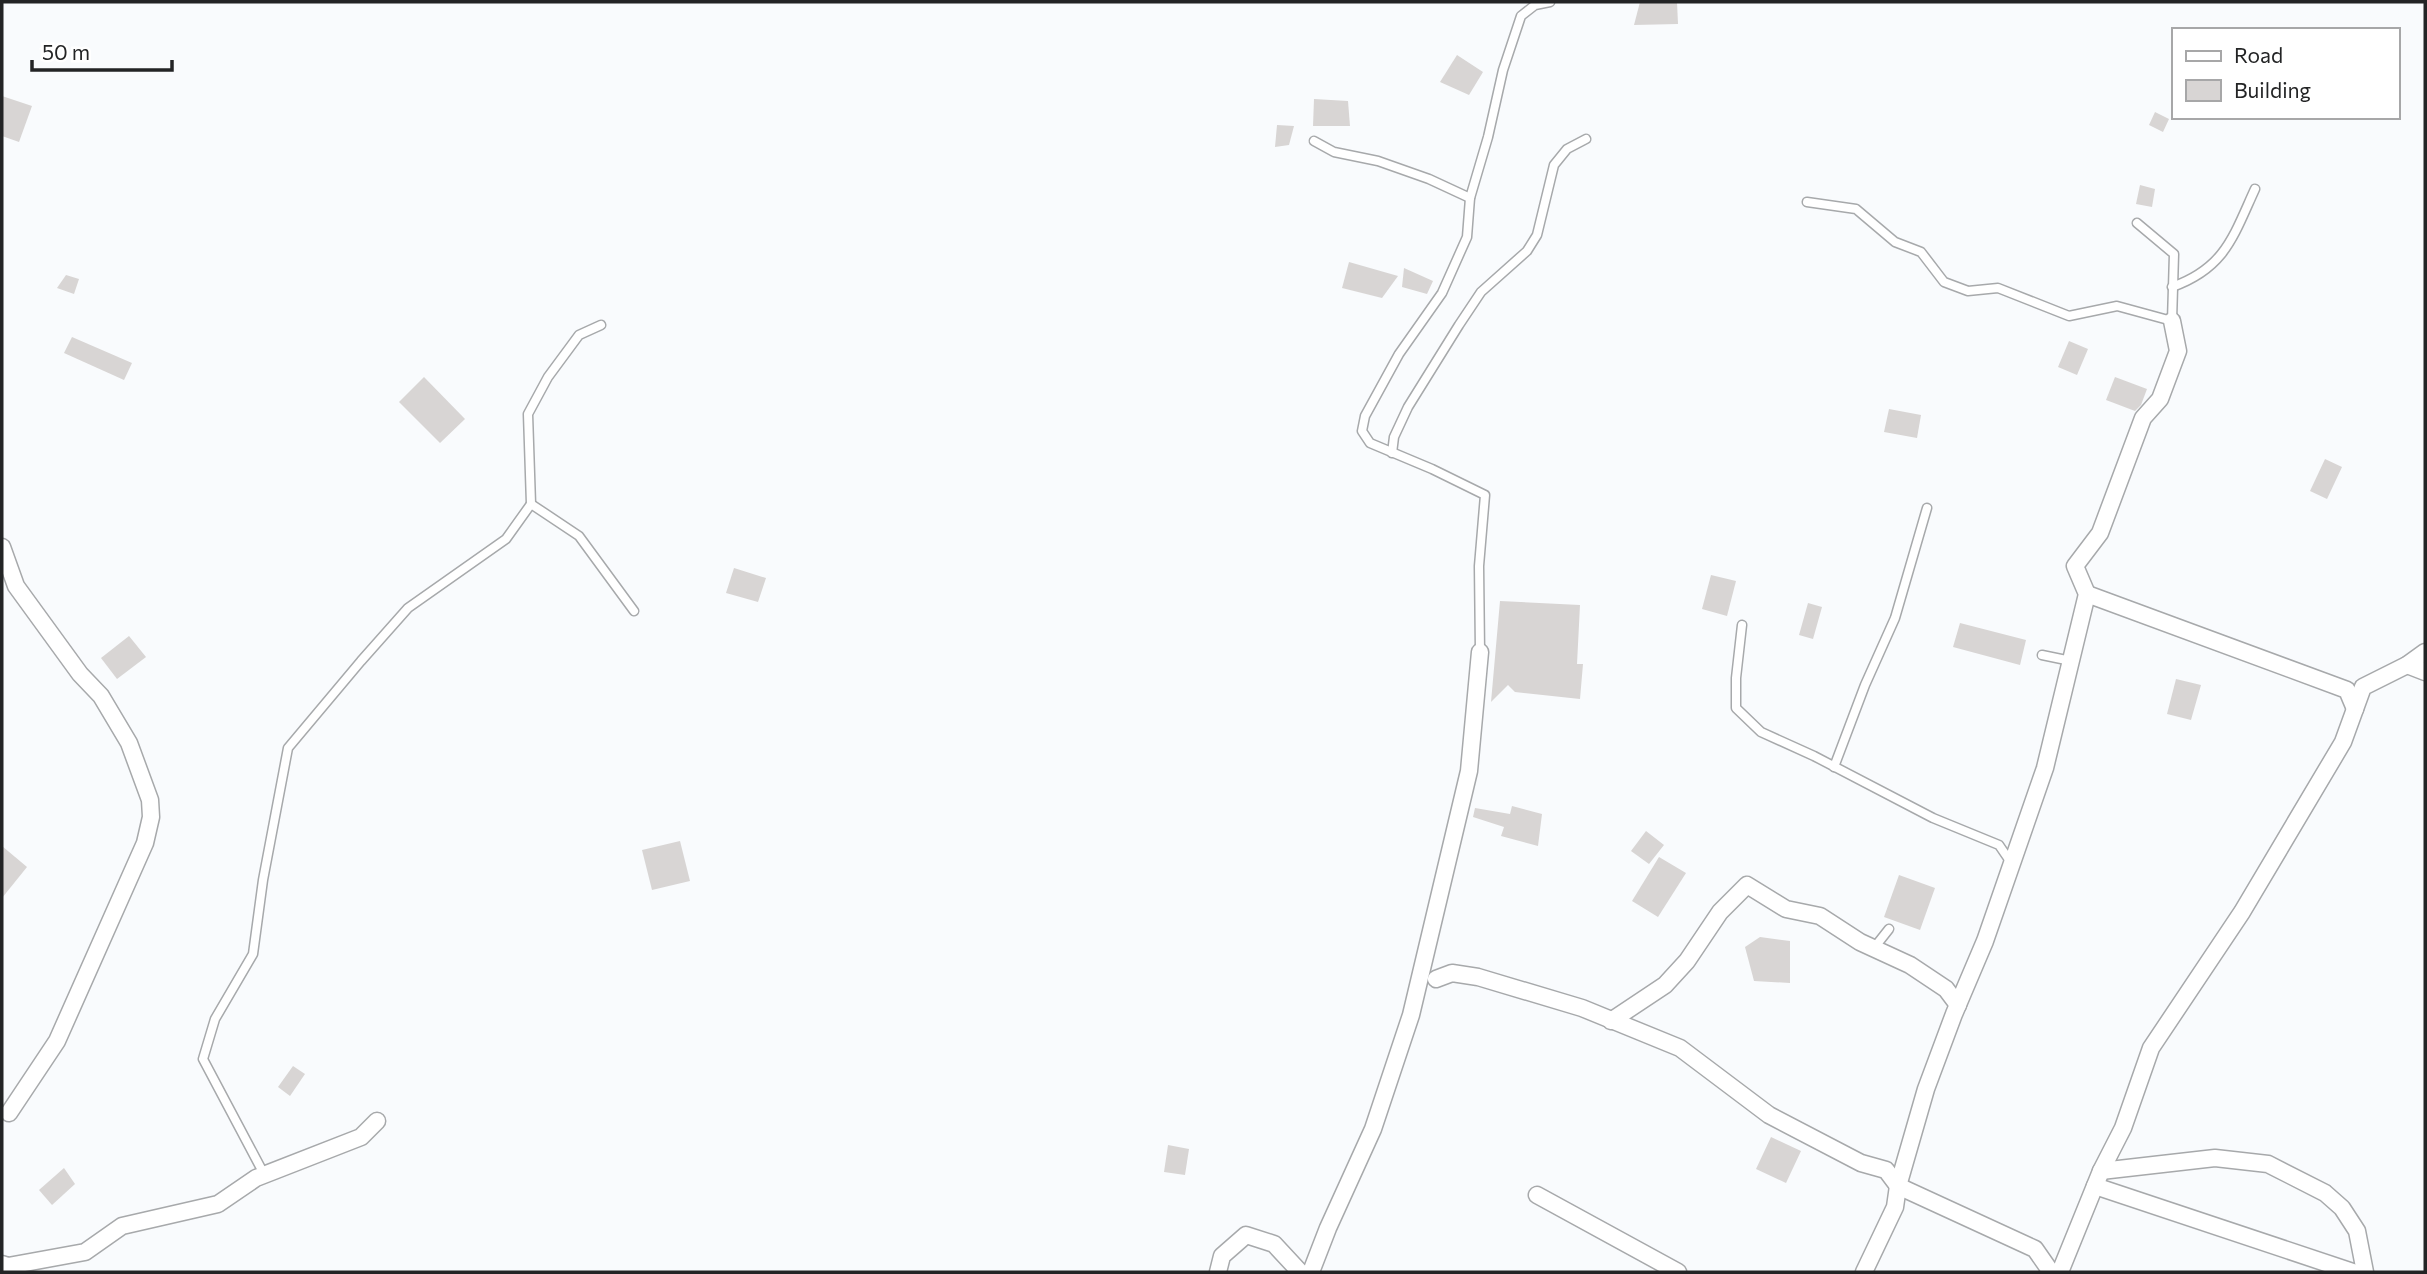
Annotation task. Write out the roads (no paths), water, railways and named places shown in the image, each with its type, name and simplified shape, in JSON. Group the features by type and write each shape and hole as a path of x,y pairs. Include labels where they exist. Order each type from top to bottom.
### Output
{"street":[{"path":"1864,1272 1895,1207 1898,1186 1926,1089 1985,941 2045,768 2087,594 2075,566 2100,533 2143,418 2160,399 2178,351 2172,321"},
{"path":"2,547 16,586 118,722 146,784 151,817 145,844 57,1041 9,1113"},
{"path":"2087,594 2355,688 2407,665 2425,652"},
{"path":"1311,1272 1373,1129 1411,1015 1469,771 1480,652"},
{"path":"2407,665 2425,672"},
{"path":"2060,1272 2098,1179 2123,1128 2151,1048 2242,912 2343,742 2355,709 2355,688"},
{"path":"1611,1021 1665,985 1687,961 1720,912 1747,885 1786,909 1820,916 1874,948 1910,965 1946,989 1958,1005"},
{"path":"1436,979 1451,973 1478,977 1582,1008 1680,1048 1769,1115 1861,1163 1886,1170 1898,1186 2035,1249 2051,1272"},
{"path":"2,1264 8,1266 85,1252 122,1226 218,1204 264,1174 361,1137 377,1121"},
{"path":"2098,1179 2215,1158 2268,1164 2325,1193 2342,1208 2357,1231 2365,1272"},
{"path":"2098,1179 2353,1272"},
{"path":"1537,1195 1678,1272"},
{"path":"1218,1272 1222,1256 1246,1235 1274,1244 1300,1272"}],"lane":[{"path":"1480,652 1479,566 1485,495 1370,443 1362,431 1365,416 1399,354 1442,293 1467,237 1470,198 1489,137 1503,70 1521,16 1535,5 1550,2"},
{"path":"1392,453 1394,437 1408,407 1466,314 1481,292 1527,251 1536,235 1554,165 1567,149 1586,139"},
{"path":"1314,141 1334,152 1378,161 1429,179 1470,198"},
{"path":"2172,287 2196,279 2227,250 2255,190"},
{"path":"1807,202 1856,209 1895,242 1921,252 1944,282 1968,291 1998,288 2069,316 2117,306 2172,321 2174,254 2137,223"},
{"path":"264,1174 203,1059 215,1019 253,954 263,880 288,748 408,608 506,539 531,504 528,414 548,377 579,335 601,325"},
{"path":"531,504 579,536 634,611"},
{"path":"1834,767 1895,618 1927,508"},
{"path":"1742,625 1736,678 1736,708 1761,732 1933,818 1998,845 2012,864"},
{"path":"2042,655 2071,661"},
{"path":"1874,948 1889,929"}]}
